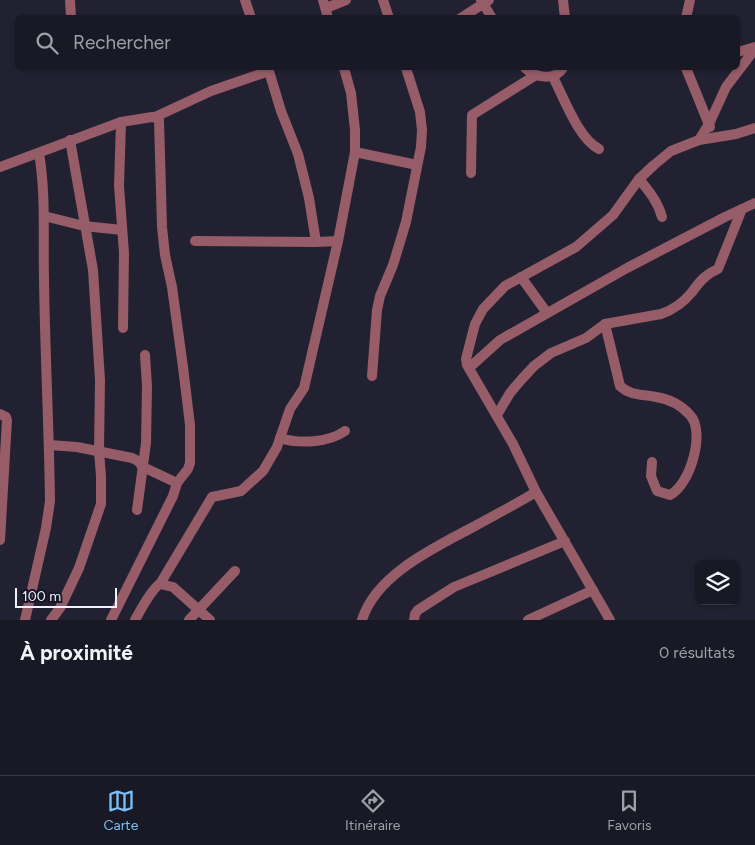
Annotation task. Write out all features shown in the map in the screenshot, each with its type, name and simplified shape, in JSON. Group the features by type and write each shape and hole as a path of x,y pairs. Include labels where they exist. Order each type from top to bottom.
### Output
{"street":[{"path":"70,0 71,15"},
{"path":"245,0 250,15"},
{"path":"326,9 346,0"},
{"path":"383,0 388,15"},
{"path":"563,0 565,15"},
{"path":"465,15 485,1 491,15"},
{"path":"686,15 688,2"},
{"path":"740,52 755,48"},
{"path":"740,68 755,48"},
{"path":"0,167 121,122 155,117 211,91 268,70 300,162 316,242"},
{"path":"135,620 153,589 160,584 212,497 240,491 263,471 272,458 290,410 304,388 338,241 354,152 355,130 352,93 345,70"},
{"path":"372,376 376,310 406,222 421,147 420,112 407,70"},
{"path":"527,70 536,75 553,76 562,70"},
{"path":"687,70 714,137"},
{"path":"699,140 709,124 726,87 739,70"},
{"path":"472,173 472,115 536,75"},
{"path":"553,76 580,131 587,140 599,149"},
{"path":"111,620 165,513 177,483 181,480 190,464 190,425 172,287 165,255 162,227 159,120 155,117"},
{"path":"121,122 119,186 122,230 123,328"},
{"path":"610,620 536,492 497,415 469,368 466,359 475,324 484,309 505,286 570,250 613,215 639,179 671,151 699,140 736,134 755,128"},
{"path":"51,620 60,608 79,568 101,504 102,476 99,451 100,380 94,287 90,250 84,226 70,140"},
{"path":"354,152 417,165"},
{"path":"25,620 49,510 44,216 43,184 39,153"},
{"path":"639,179 654,197 662,217"},
{"path":"469,368 500,340 547,312 755,203"},
{"path":"497,415 510,393 534,366 551,353 586,338 605,324 661,314 684,301 708,273 718,269 742,209"},
{"path":"44,216 84,226 122,230"},
{"path":"195,241 338,241"},
{"path":"521,278 547,312"},
{"path":"605,324 620,386 634,395 656,397 672,402 690,415 696,422 696,447 688,473 676,492 670,495 657,491 651,476 652,462"},
{"path":"137,510 148,417 145,355"},
{"path":"0,414 6,417 7,420 0,540"},
{"path":"280,438 298,442 312,442 345,431"},
{"path":"49,445 99,451 135,459 143,467 177,483"},
{"path":"362,620 364,611 373,598 396,573 430,551 536,492"},
{"path":"414,620 418,610 454,587 565,541"},
{"path":"189,620 235,571"},
{"path":"160,584 173,587 210,620"},
{"path":"528,620 594,590"}]}
